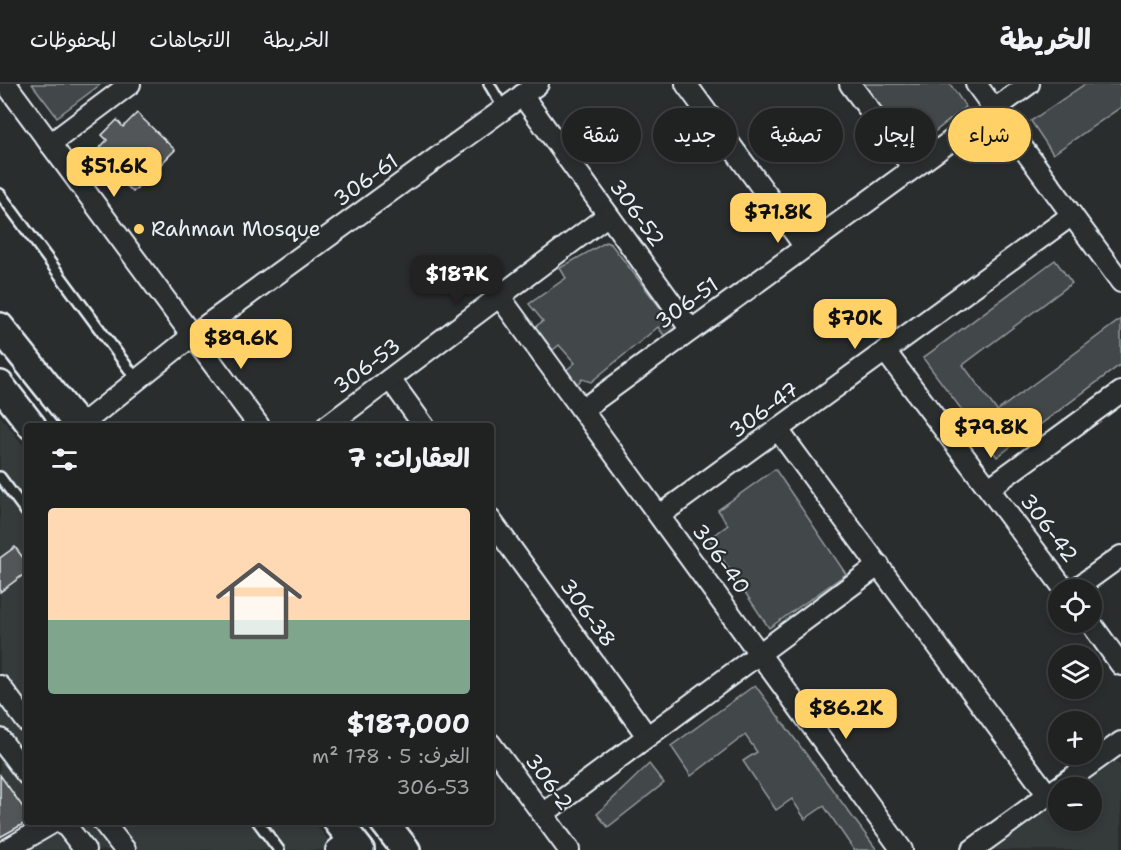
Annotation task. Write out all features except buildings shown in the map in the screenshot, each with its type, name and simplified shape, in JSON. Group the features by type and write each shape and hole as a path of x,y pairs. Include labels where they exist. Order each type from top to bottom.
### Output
{"street":[{"path":"6,84 257,423"},
{"path":"50,144 130,84"},
{"path":"686,84 805,247"},
{"path":"850,84 913,168"},
{"path":"976,84 993,108"},
{"name":"306-51","path":"995,108 1029,84"},
{"name":"306-61","path":"84,423 193,335 530,90"},
{"name":"306-52","path":"530,90 608,215 691,330"},
{"name":"306-51","path":"583,409 948,143"},
{"path":"1031,159 1121,282"},
{"name":"306-53","path":"331,423 608,215"},
{"name":"306-47","path":"660,515 1072,215"},
{"name":"306-40","path":"500,297 902,850"},
{"path":"0,327 78,423"},
{"name":"306-42","path":"885,351 1057,579"},
{"path":"390,379 422,423"},
{"path":"0,385 30,423"},
{"path":"989,488 1121,392"},
{"path":"778,430 1048,795 972,850"},
{"name":"306-38","path":"494,525 647,736"},
{"path":"1089,579 1121,556"},
{"path":"543,814 879,565"},
{"path":"1097,633 1121,665"},
{"path":"0,686 24,718"},
{"path":"0,739 24,771"},
{"path":"1073,777 1121,742"},
{"name":"306-2","path":"494,748 569,850"},
{"path":"6,850 49,825"},
{"path":"65,825 85,850"},
{"path":"105,825 125,850"},
{"path":"386,825 406,850"}],"lane":[{"path":"489,84 504,108"},
{"path":"0,195 137,380"},
{"path":"0,477 24,509"},
{"path":"260,825 279,850"}],"shaded area":[{"path":"32,84 101,84 57,117"},
{"path":"861,84 950,84 966,107 948,108 948,121 936,131 936,108 878,108"},
{"path":"1085,84 1121,84 1121,107 1053,154 1031,121"},
{"path":"606,242 611,244 676,328 666,338 658,327 591,382 582,379 573,388 564,372 575,363 559,345 553,350 535,327 543,321 529,304 566,278 560,268"},
{"path":"1055,260 1072,283 963,365 997,411 1121,319 1121,364 997,457 923,358"},
{"path":"0,416 24,446 24,825 316,825 336,850 0,850"},
{"path":"775,469 846,574 769,628 709,539 728,525 718,510"},
{"path":"755,685 877,850 854,850 824,806 805,819 792,799 776,810 743,761 757,752 745,735 691,776 671,746"},
{"path":"1116,761 1121,767 1121,850 993,850 1048,810 1048,831 1102,831 1102,777 1093,777"},
{"path":"649,764 664,783 608,827 597,814"}],"place":[{"name":"Rahman Mosque","path":"139,229"}]}
